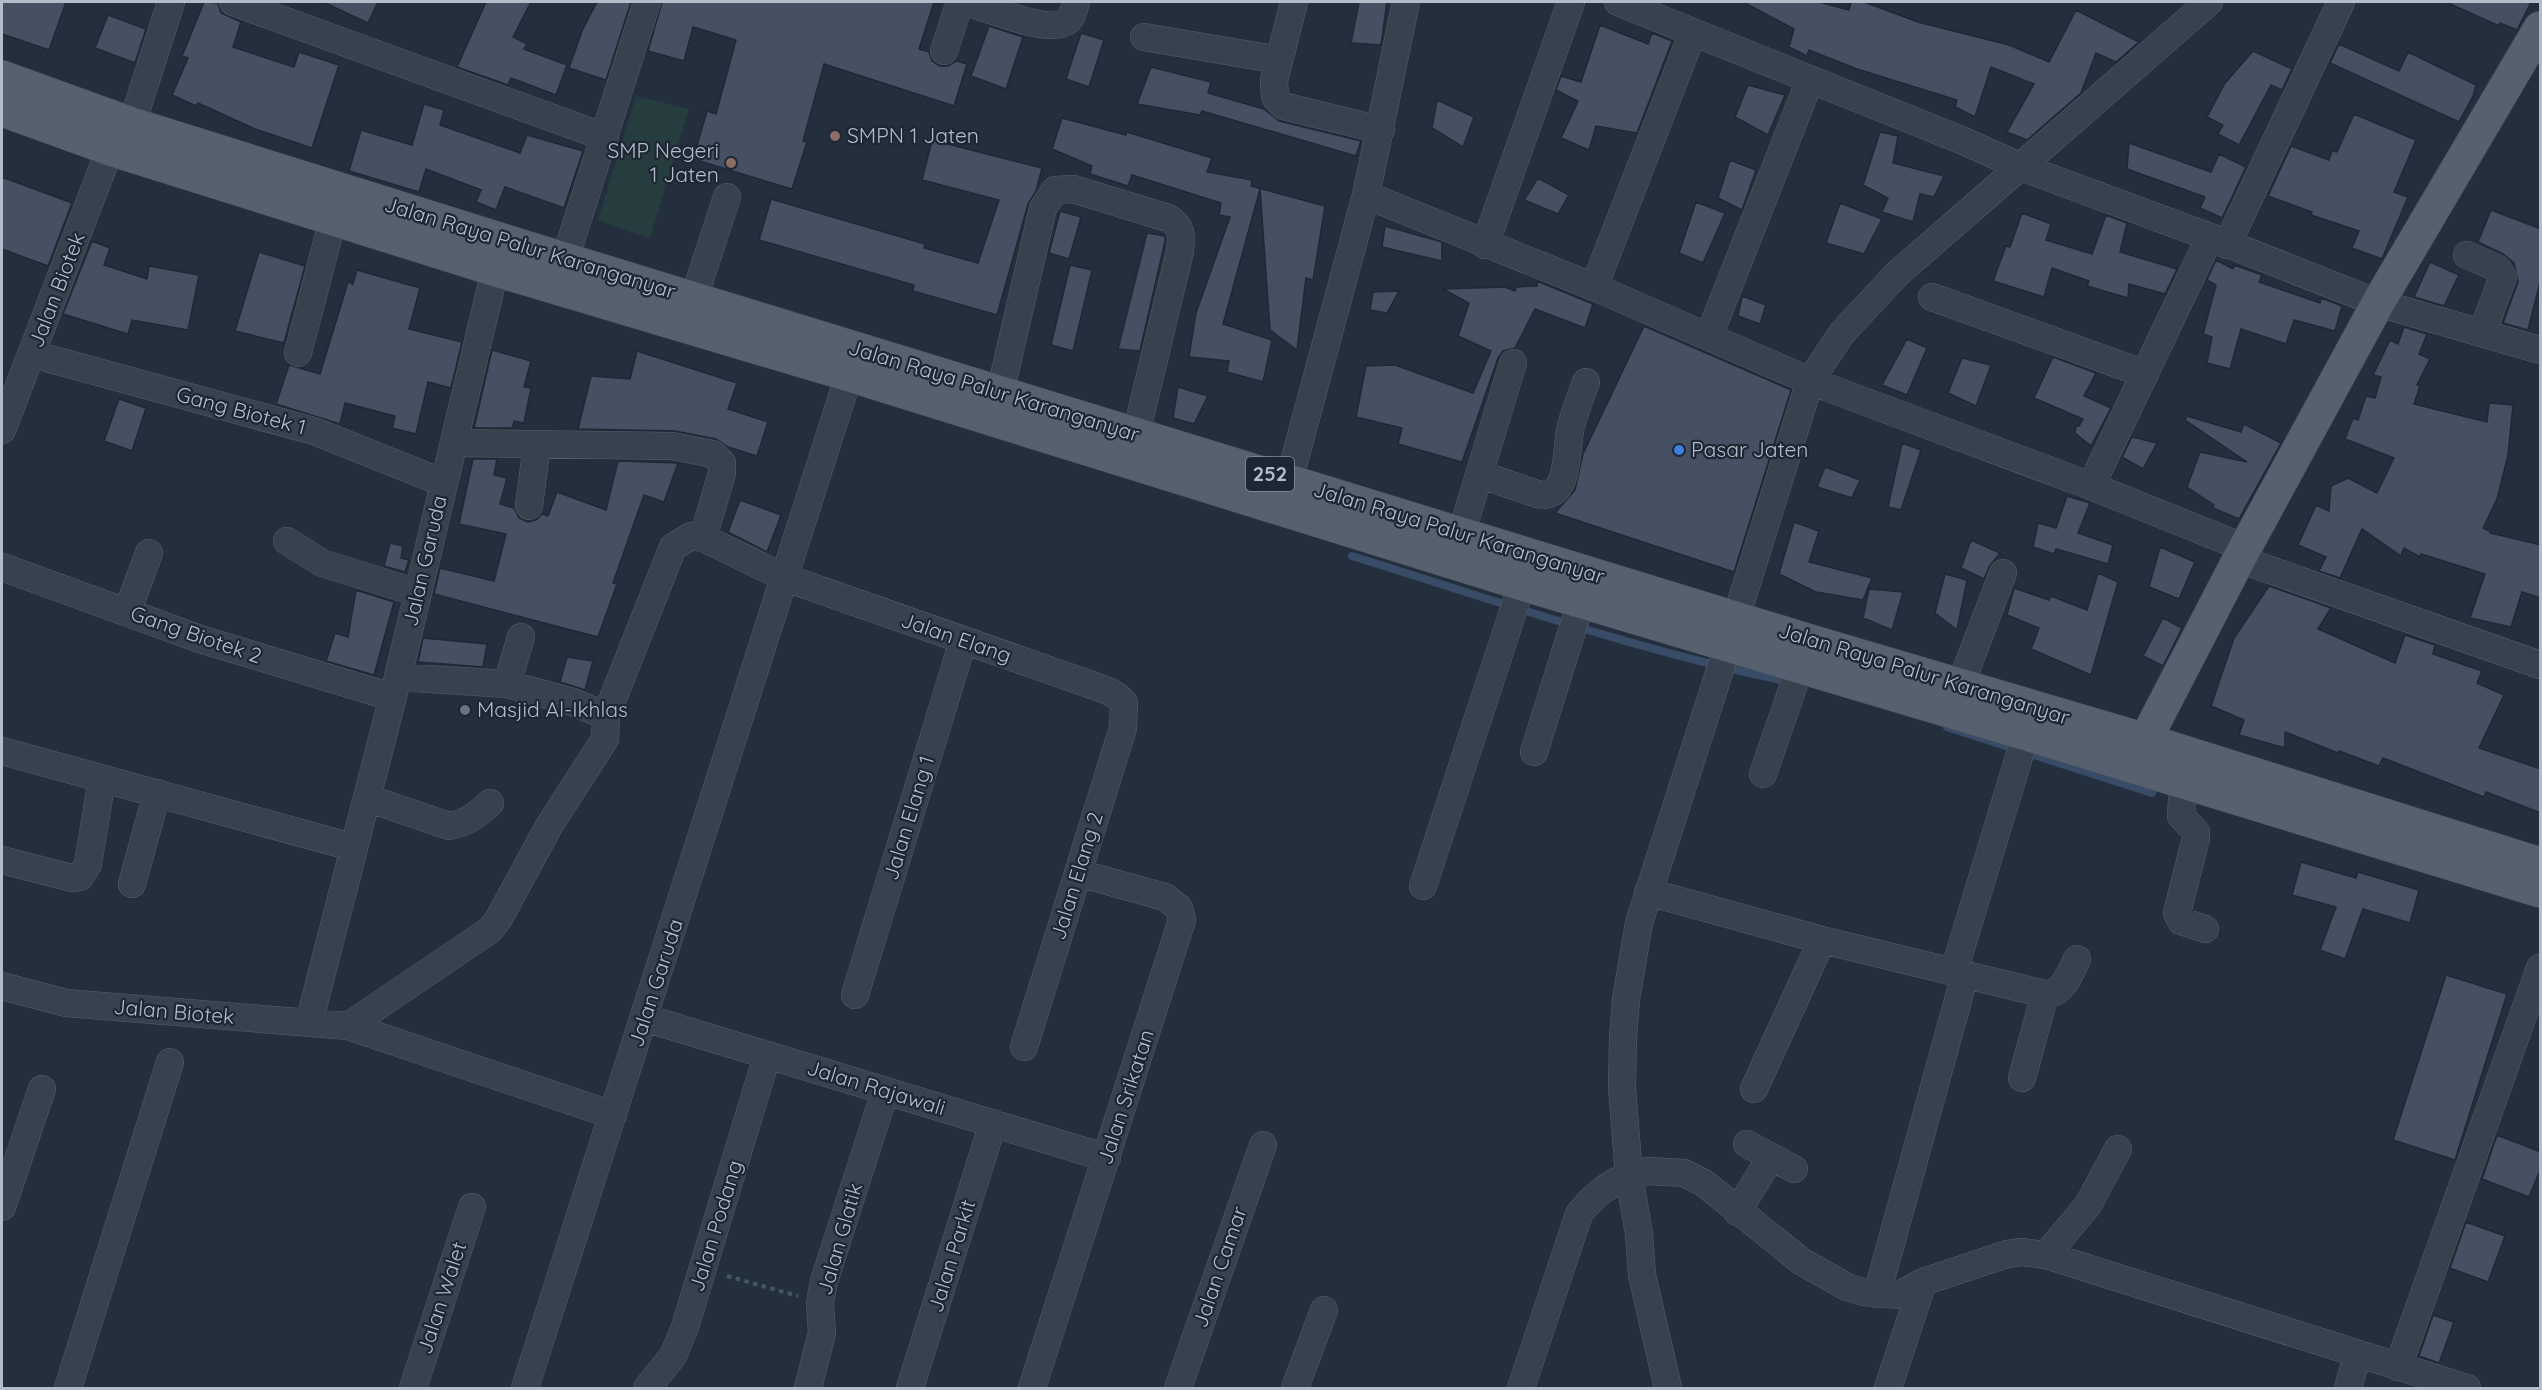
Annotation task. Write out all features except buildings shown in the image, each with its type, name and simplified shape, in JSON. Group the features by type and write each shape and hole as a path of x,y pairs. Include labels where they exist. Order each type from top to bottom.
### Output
{"main road":[{"path":"2139,753 2242,553 2378,303 2541,28"},
{"name":"Jalan Raya Palur Karanganyar","path":"2,77 132,124 502,238 560,273"},
{"name":"Jalan Raya Palur Karanganyar","path":"2,110 110,149 496,270 560,273 1285,494 1456,548 1726,649"},
{"name":"Jalan Raya Palur Karanganyar","path":"852,362 1000,393 1136,434 1285,494"},
{"name":"Jalan Raya Palur Karanganyar","path":"1456,548 1517,600 1800,667 2022,748 2139,753 2183,783 2541,891"},
{"name":"Jalan Raya Palur Karanganyar","path":"1800,667 1960,686 2139,753 2541,864"}],"street":[{"path":"132,124 171,2"},
{"path":"233,2 605,137"},
{"path":"560,273 647,2"},
{"path":"944,51 960,2"},
{"path":"966,2 1047,26 1066,23 1071,18 1076,2"},
{"path":"1294,2 1274,89 1275,97 1283,106 1381,130"},
{"path":"1285,494 1366,195 1406,2"},
{"path":"1485,244 1571,2"},
{"path":"1618,2 1966,142 2021,167 2378,303 2541,350"},
{"path":"1668,1389 1642,1275 1639,1234 1629,1175 1622,1088 1626,999 1639,923 1648,892 1810,381 1842,333 1872,299 2209,2"},
{"path":"2091,486 2145,374 2219,241 2341,2"},
{"path":"1594,287 1693,32"},
{"path":"1144,37 1280,60"},
{"path":"1708,336 1810,80"},
{"name":"Jalan Biotek","path":"2,430 110,149"},
{"path":"1000,393 1043,208 1055,190 1073,189 1168,218 1180,229 1180,251 1136,434"},
{"path":"1366,195 1594,287 1810,381 2091,486 2242,553 2541,665"},
{"path":"689,312 727,197"},
{"path":"298,353 333,219"},
{"name":"Jalan Garuda","path":"309,1023 395,687 502,238"},
{"path":"2467,255 2497,268 2503,277 2482,333"},
{"path":"1932,297 2145,374"},
{"name":"Gang Biotek 1","path":"32,354 314,431 444,483"},
{"name":"Jalan Garuda","path":"529,1387 613,1115 786,578 852,362"},
{"path":"1456,548 1513,363"},
{"path":"1479,474 1537,495 1546,496 1554,493 1559,487 1569,453 1571,427 1586,382"},
{"path":"348,1026 490,930 549,826 605,739 606,716 673,547 691,536 703,538 722,473 722,463 713,454 672,446 455,442"},
{"path":"529,506 537,444"},
{"name":"Jalan Elang","path":"703,538 786,578 1106,690 1124,703"},
{"path":"287,541 322,563 418,593"},
{"path":"127,612 149,553"},
{"name":"Gang Biotek 2","path":"2,567 200,639 395,687 507,684 573,702 606,716"},
{"path":"1960,686 2003,573"},
{"path":"1423,886 1517,600"},
{"path":"1534,752 1577,616"},
{"path":"507,684 521,637"},
{"name":"Jalan Elang 1","path":"855,995 963,641"},
{"path":"1763,774 1800,667"},
{"name":"Jalan Elang 2","path":"1024,1047 1123,728 1124,703"},
{"path":"1877,1294 1959,973 2022,748"},
{"path":"2,751 352,848"},
{"path":"2,860 72,878 80,877 88,864 102,779"},
{"path":"2183,783 2181,816 2196,832 2196,838 2177,913 2181,921 2205,929"},
{"path":"132,884 157,793"},
{"path":"367,798 449,826 462,824 473,818 490,803"},
{"name":"Jalan Srikatan","path":"1032,1389 1181,928 1182,915 1174,902 1165,897 1078,873"},
{"path":"1648,892 1822,940 2045,994 2059,991 2078,958"},
{"path":"1754,1089 1822,940"},
{"path":"2398,1367 2541,968"},
{"name":"Jalan Biotek","path":"2,986 66,1003 348,1026 613,1115"},
{"path":"2022,1078 2045,994"},
{"name":"Jalan Rajawali","path":"645,1018 1107,1158"},
{"name":"Jalan Podang","path":"647,1389 673,1356 703,1270 767,1056"},
{"path":"68,1389 170,1062"},
{"path":"2,1207 42,1089"},
{"name":"Jalan Glatik","path":"808,1389 822,1333 820,1303 824,1281 885,1092"},
{"name":"Jalan Parkit","path":"910,1389 993,1123"},
{"path":"1747,1144 1794,1169"},
{"name":"Jalan Camar","path":"1178,1389 1263,1145"},
{"path":"2046,1256 2088,1206 2118,1149"},
{"path":"1737,1212 1771,1157"},
{"path":"1521,1389 1579,1214 1592,1197 1610,1184 1629,1175 1648,1171 1684,1173 1704,1183 1737,1212 1801,1261 1846,1287 1877,1294 1899,1295 1923,1282 2007,1254 2022,1252 2046,1256 2467,1389"},
{"name":"Jalan Walet","path":"413,1389 472,1207"},
{"path":"1888,1389 1923,1282"},
{"path":"1295,1389 1324,1310"},
{"path":"2348,1389 2358,1354"}],"path":[{"path":"703,1270 820,1303"}],"green space":[{"path":"636,96 689,109 650,239 598,220"}],"waterway":[{"path":"1352,556 1625,641 1791,682"},
{"path":"1947,727 2152,793"}],"place":[{"name":"SMPN 1 Jaten","path":"835,136"},
{"name":"SMP Negeri 1 Jaten","path":"731,163"},
{"name":"Pasar Jaten","path":"1679,450"},
{"name":"Masjid Al-Ikhlas","path":"465,710"}]}
